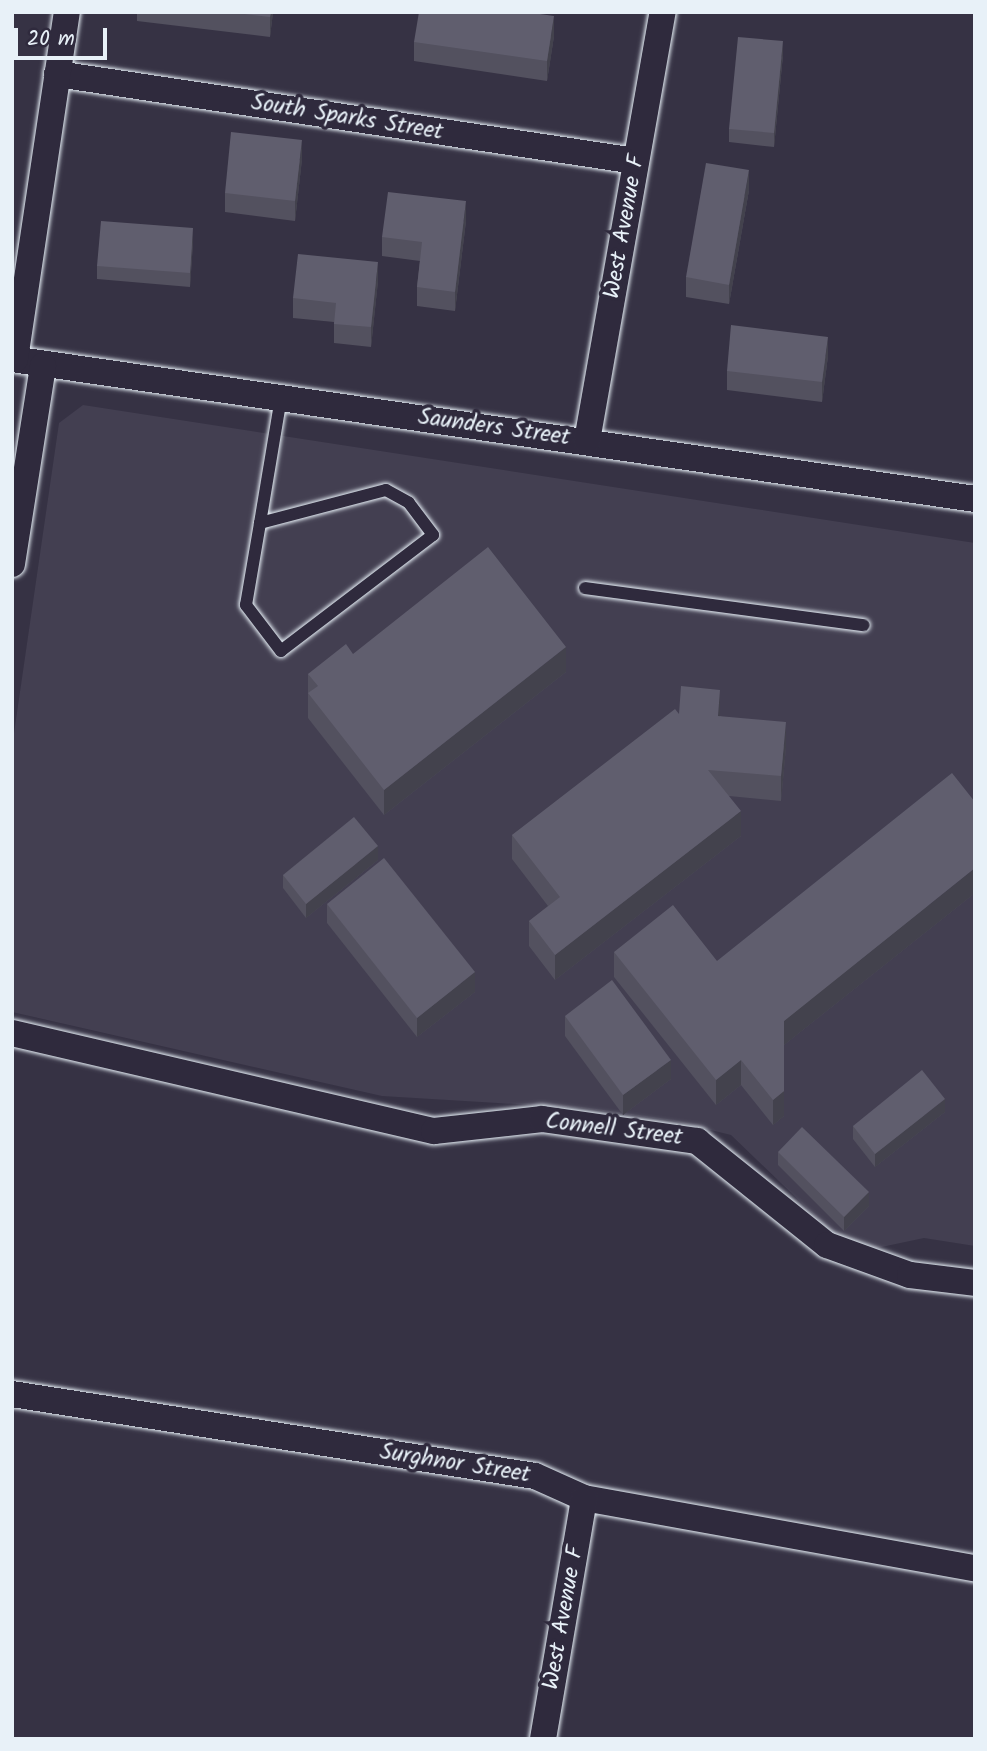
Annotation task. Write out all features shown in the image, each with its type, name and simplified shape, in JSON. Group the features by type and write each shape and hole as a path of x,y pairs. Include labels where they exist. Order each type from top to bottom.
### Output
{"street":[{"path":"13,359 67,12"},
{"name":"West Avenue F","path":"587,441 663,12"},
{"name":"South Sparks Street","path":"57,74 636,161"},
{"name":"Saunders Street","path":"13,359 975,499"},
{"path":"12,564 43,365"},
{"name":"Connell Street","path":"12,1032 434,1131 542,1119 697,1141 827,1245 910,1275 975,1283"},
{"name":"Surghnor Street","path":"12,1394 535,1476 584,1498 975,1568"},
{"name":"West Avenue F","path":"543,1739 584,1498"}],"lane":[{"path":"260,523 386,490 409,503 433,535 281,651 246,605 281,398"},
{"path":"585,588 864,625"}],"shaded area":[{"path":"83,405 975,543 975,1246 924,1238 872,1249 838,1238 731,1135 674,1121 582,1108 382,1096 12,1012 12,747 59,423"}],"building":[{"path":"227,12 271,12 270,17"},
{"path":"419,12 526,12 554,16 547,61 414,42"},
{"path":"738,37 783,41 774,133 729,129"},
{"path":"231,132 302,140 295,201 225,193"},
{"path":"706,163 749,170 729,285 686,277"},
{"path":"388,192 466,201 455,292 417,287 422,242 382,237"},
{"path":"101,221 193,228 190,273 97,266"},
{"path":"298,254 378,262 371,327 334,324 336,303 293,298"},
{"path":"731,325 828,337 822,382 727,371"},
{"path":"488,547 566,647 384,790 308,693 318,686 308,674 346,644 353,654"},
{"path":"681,686 720,690 718,716 786,722 781,776 708,770 741,811 555,955 529,921 560,897 512,835 675,709 679,714"},
{"path":"952,773 975,802 975,868 784,1021 784,1091 773,1100 741,1060 716,1080 614,952 673,905 717,961"},
{"path":"354,817 378,846 306,904 283,875"},
{"path":"384,858 475,972 417,1018 327,904"},
{"path":"612,980 671,1060 623,1095 565,1016"},
{"path":"922,1070 945,1099 875,1154 853,1126"},
{"path":"802,1127 869,1192 844,1217 778,1152"}]}
